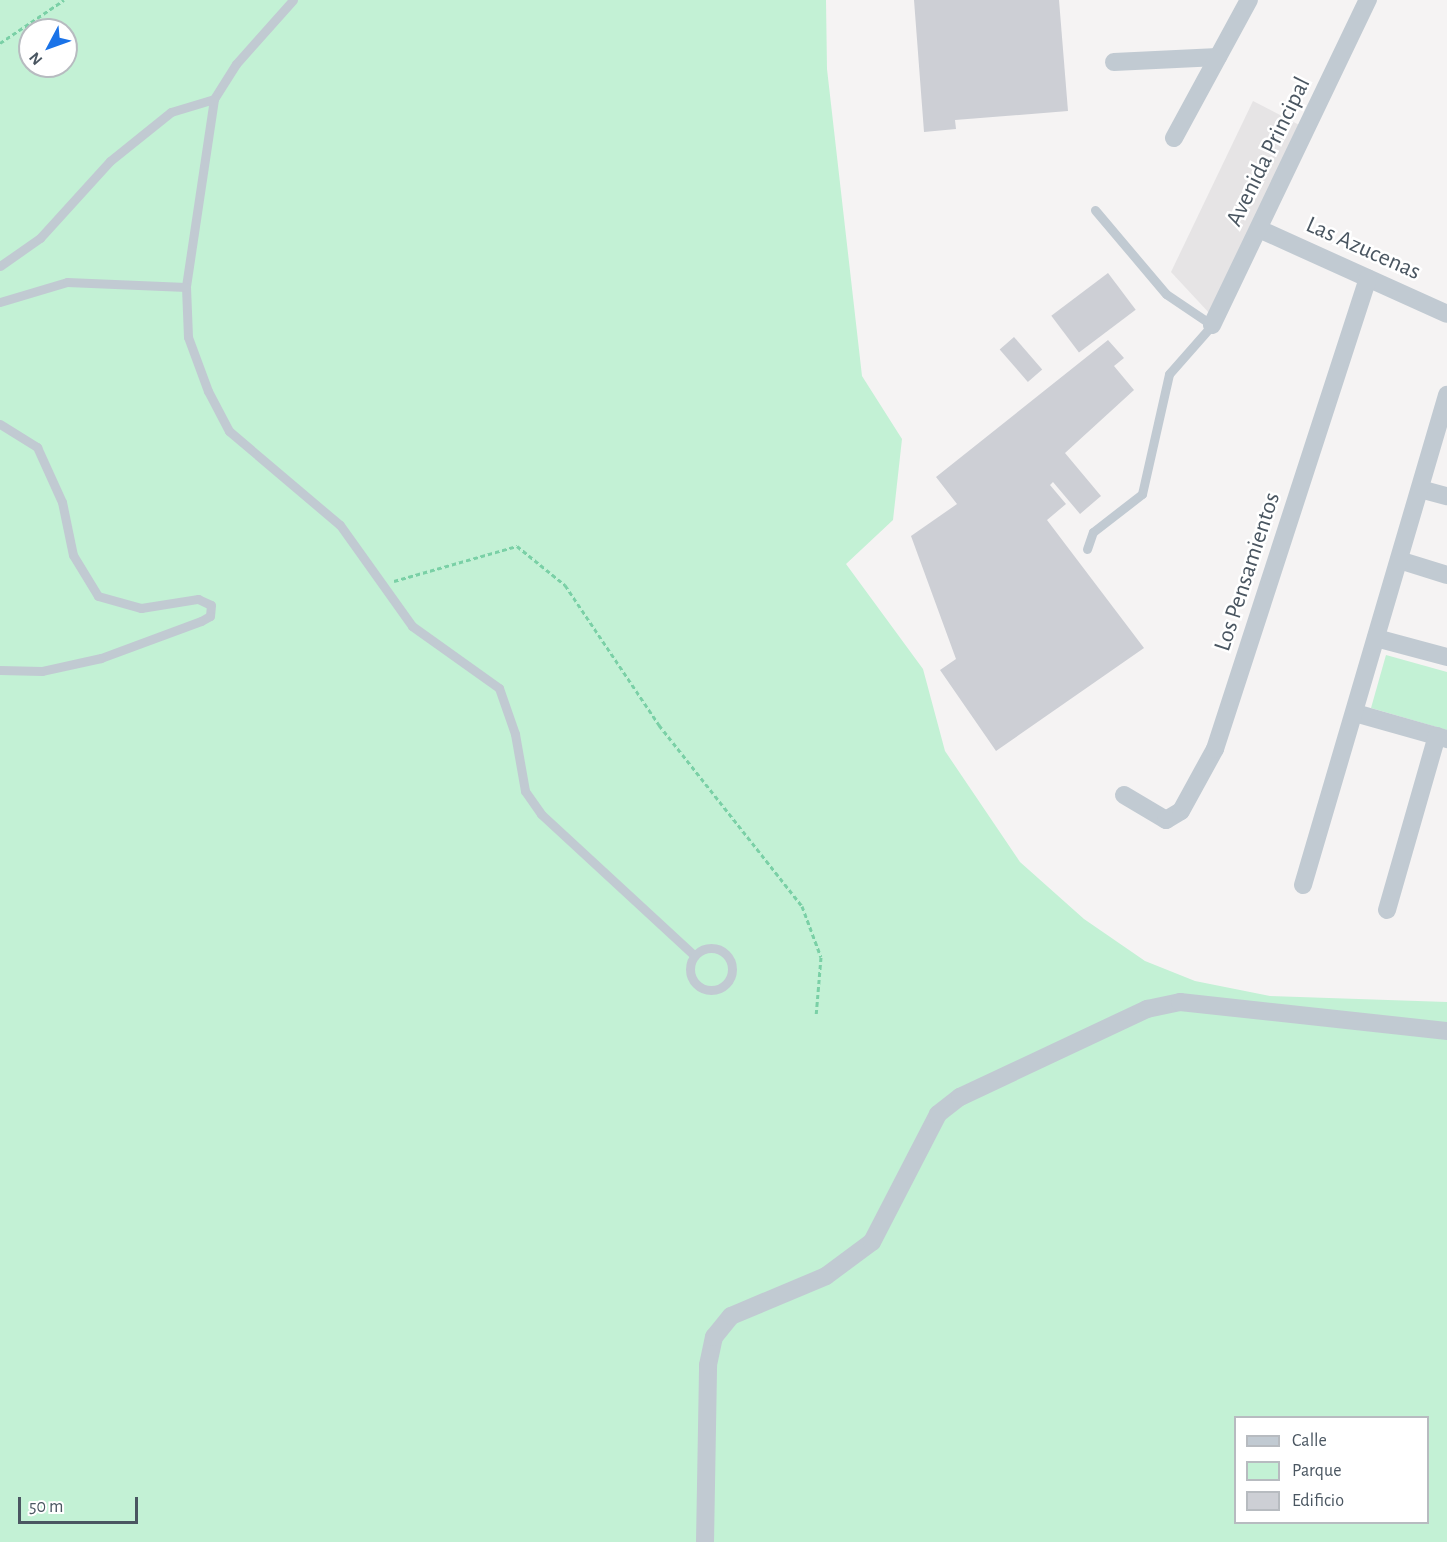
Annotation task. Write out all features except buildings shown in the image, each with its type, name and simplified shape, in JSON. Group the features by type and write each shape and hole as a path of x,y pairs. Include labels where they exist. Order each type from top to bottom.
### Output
{"street":[{"path":"1174,138 1249,0"},
{"name":"Avenida Principal","path":"1212,325 1259,229 1360,4"},
{"path":"1114,62 1218,57"},
{"name":"Las Azucenas","path":"1259,229 1447,314"},
{"name":"Los Pensamientos","path":"1124,795 1166,820 1181,811 1215,749 1368,278"},
{"path":"1303,885 1420,489 1444,419 1447,395"},
{"path":"1420,489 1447,496"},
{"path":"1399,560 1447,575"},
{"path":"1376,638 1447,657"},
{"path":"1355,713 1442,737 1387,910"},
{"path":"705,1542 708,1365 714,1337 731,1316 826,1276 872,1242 938,1114 960,1097 1147,1009 1180,1002 1447,1031"}],"lane":[{"path":"292,0 214,99 186,287 188,337 229,431 340,525 380,585 412,626 499,688 515,734 525,791 541,814 695,956"},
{"path":"0,266 40,238 110,160 171,112 214,99"},
{"path":"1087,549 1093,532 1142,494 1169,374 1212,325 1166,294 1095,210"},
{"path":"0,302 67,282 186,287"},
{"path":"0,424 37,447 62,502 73,555 98,596 141,608 198,599 211,605 210,616 201,621 101,658 42,671 0,670"},
{"path":"710,948 726,954 732,969 728,981 718,989 700,987 690,969 695,956 710,948"}],"path":[{"path":"0,44 64,0"},
{"path":"380,585 517,546 565,585 659,725 802,906 821,957 816,1016"}],"shaded area":[{"path":"1253,101 1307,129 1211,315 1171,272"}],"green space":[{"path":"0,0 826,0 827,69 862,376 902,439 893,520 846,564 923,669 945,751 1020,862 1084,919 1145,961 1195,981 1270,996 1447,1002 1447,1542 0,1542"},
{"path":"1386,655 1447,672 1447,730 1371,708"}]}
